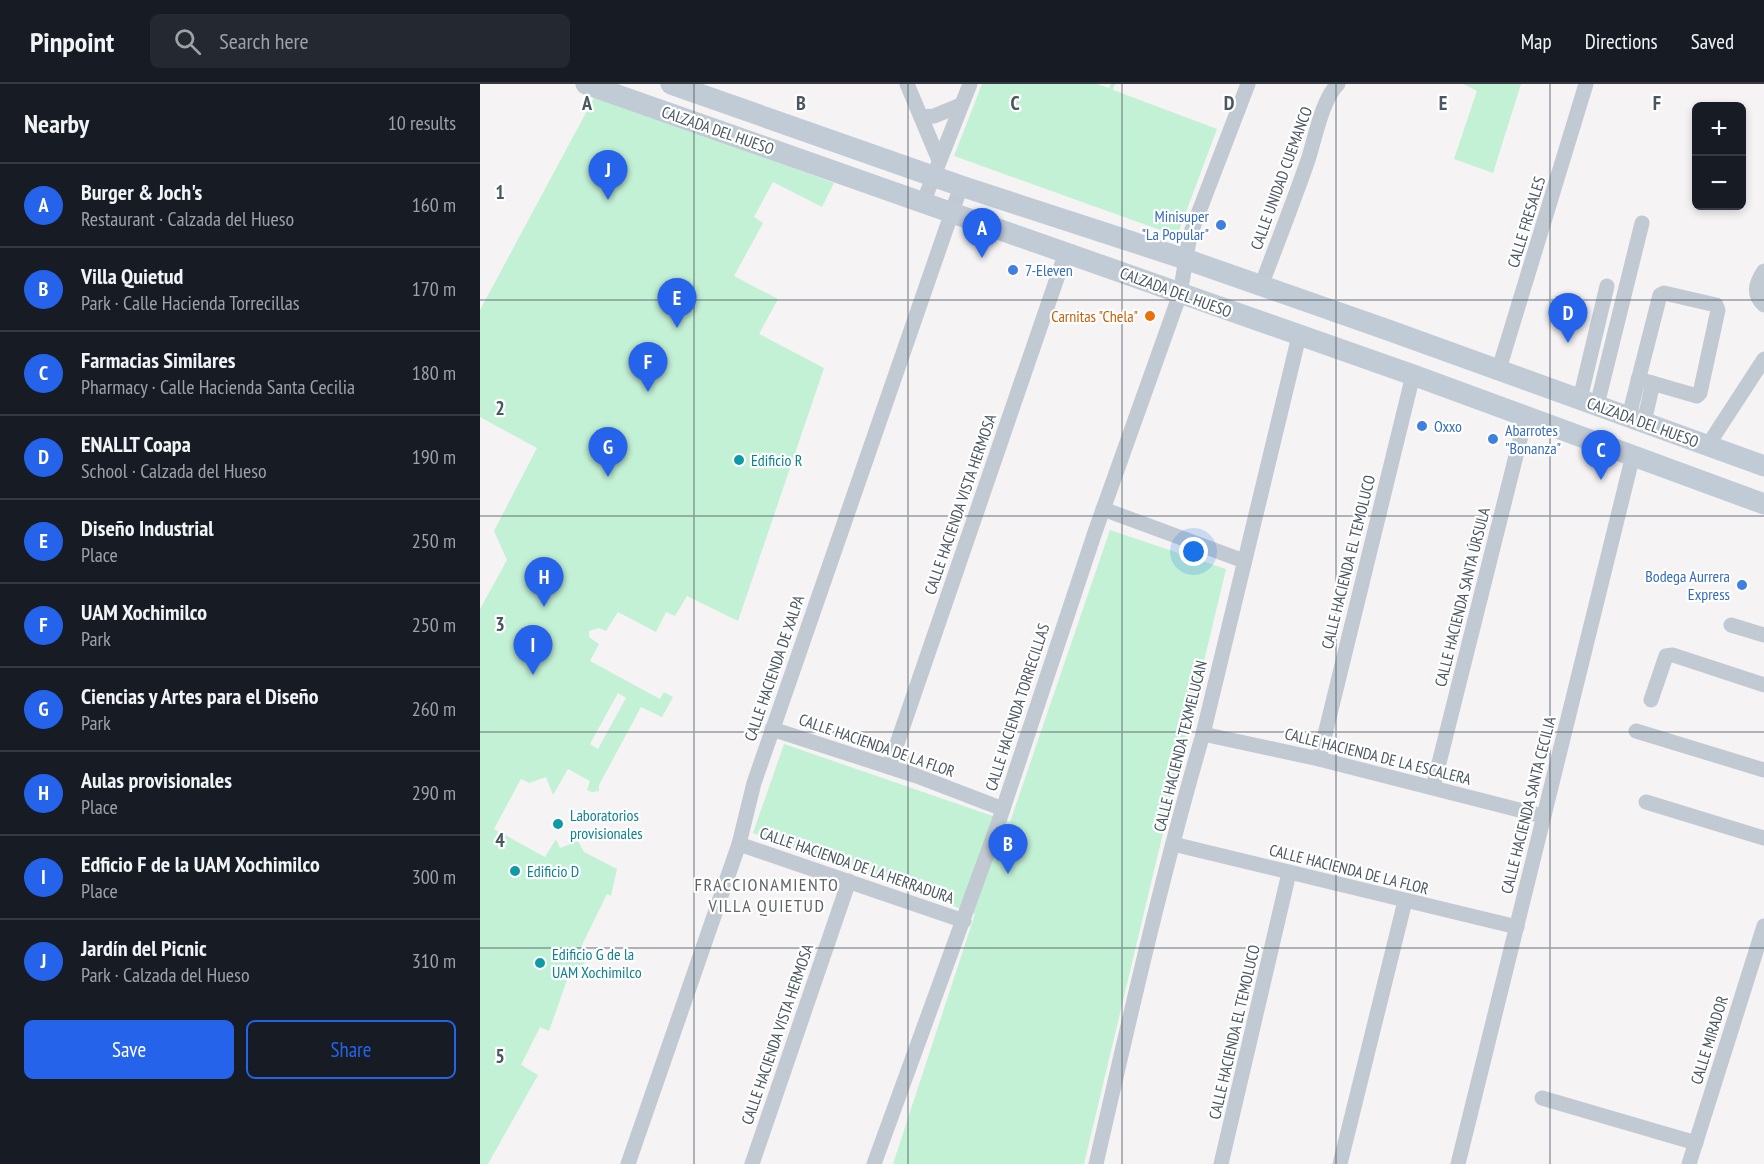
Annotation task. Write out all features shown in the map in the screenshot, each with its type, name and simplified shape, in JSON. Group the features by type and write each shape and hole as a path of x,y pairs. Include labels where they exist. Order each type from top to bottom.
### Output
{"main road":[{"name":"CALZADA DEL HUESO","path":"586,84 1413,375 1764,504"},
{"name":"CALZADA DEL HUESO","path":"671,84 936,168 961,186 1261,286 1499,369 1764,466"}],"street":[{"path":"907,84 921,117 936,168"},
{"path":"923,202 970,84"},
{"name":"CALLE HACIENDA TORRECILLAS","path":"874,1164 1003,809 1103,509 1180,294 1190,235 1248,84"},
{"name":"CALLE UNIDAD CUEMANCO","path":"1261,286 1327,100 1332,89 1338,84"},
{"name":"CALLE FRESALES","path":"1499,369 1586,84"},
{"path":"921,117 934,116 961,105"},
{"name":"CALLE HACIENDA DE XALPA","path":"628,1164 738,844 754,783 772,729 961,186"},
{"path":"1588,402 1642,223"},
{"name":"CALLE HACIENDA VISTA HERMOSA","path":"889,767 1066,252"},
{"path":"1764,271 1757,283 1756,291 1760,301 1764,304"},
{"path":"1588,402 1607,286"},
{"path":"1636,419 1638,380 1660,295 1664,293 1716,305 1718,310 1700,393 1696,396 1638,380"},
{"name":"CALLE HACIENDA TEXMELUCAN","path":"1096,1164 1119,1060 1184,798 1203,734 1299,336"},
{"path":"1708,445 1764,358"},
{"name":"CALLE HACIENDA EL TEMOLUCO","path":"1319,759 1413,375"},
{"path":"1636,419 1653,383"},
{"name":"CALLE HACIENDA SANTA ÚRSULA","path":"1433,788 1526,416"},
{"name":"CALLE HACIENDA SANTA CECILIA","path":"1458,1164 1633,455"},
{"path":"1103,509 1244,561"},
{"path":"1731,625 1764,635"},
{"path":"1651,700 1663,662 1666,656 1673,655 1764,684"},
{"name":"CALLE HACIENDA DE LA FLOR","path":"772,729 889,767 1003,809"},
{"path":"1636,731 1764,770"},
{"name":"CALLE HACIENDA DE LA ESCALERA","path":"1203,734 1319,759 1543,816"},
{"path":"1646,802 1764,838"},
{"name":"CALLE HACIENDA DE LA HERRADURA","path":"738,844 964,921"},
{"name":"CALLE HACIENDA DE LA FLOR","path":"1173,844 1517,927"},
{"name":"CALLE HACIENDA EL TEMOLUCO","path":"1221,1164 1289,873"},
{"name":"CALLE HACIENDA VISTA HERMOSA","path":"752,1164 849,881"},
{"path":"1340,1164 1405,901"},
{"name":"CALLE MIRADOR","path":"1689,1164 1764,926"},
{"path":"1542,1098 1696,1143"}],"green space":[{"path":"982,84 1097,84 1109,88 1111,84 1115,84 1113,90 1217,129 1177,236 954,156"},
{"path":"1463,84 1521,84 1493,173 1454,159 1477,91"},
{"path":"595,96 834,183 822,207 773,182 754,217 763,223 734,276 778,299 759,334 824,368 738,621 687,596 675,616 666,612 656,632 618,612 606,631 599,628 589,631 589,637 599,644 590,661 660,699 664,692 673,697 662,717 641,707 599,785 599,791 587,790 590,781 568,769 553,795 546,777 529,783 521,779 494,829 545,857 556,839 560,848 578,841 584,852 617,869 611,896 607,894 581,947 590,952 582,968 572,966 549,1031 540,1027 521,1065 538,1075 488,1164 480,1164 480,609 507,560 494,531 537,448 480,417 480,310","holes":["618,693 626,698 598,749 590,744"]},
{"path":"1110,530 1226,569 1084,1164 893,1164 975,914 753,833 784,744 1010,822"}],"place":[{"name":"Jardín del Picnic","path":"608,200"},
{"name":"Minisuper \"La Popular\"","path":"1221,225"},
{"name":"Burger & Joch's","path":"982,258"},
{"name":"7-Eleven","path":"1013,270"},
{"name":"Carnitas \"Chela\"","path":"1150,316"},
{"name":"Diseño Industrial","path":"677,328"},
{"name":"ENALLT Coapa","path":"1568,343"},
{"name":"UAM Xochimilco","path":"648,392"},
{"name":"Oxxo","path":"1422,426"},
{"name":"Abarrotes \"Bonanza\"","path":"1493,439"},
{"name":"Edificio R","path":"739,460"},
{"name":"Ciencias y Artes para el Diseño","path":"608,477"},
{"name":"Farmacias Similares","path":"1601,480"},
{"name":"Bodega Aurrera Express","path":"1742,585"},
{"name":"Aulas provisionales","path":"544,607"},
{"name":"Edficio F de la UAM Xochimilco","path":"533,675"},
{"name":"Laboratorios provisionales","path":"558,824"},
{"name":"Edificio D","path":"515,871"},
{"name":"Villa Quietud","path":"1008,874"},
{"name":"Edificio G de la UAM Xochimilco","path":"540,963"}],"district":[{"name":"FRACCIONAMIENTO VILLA QUIETUD","path":"767,894"}]}
